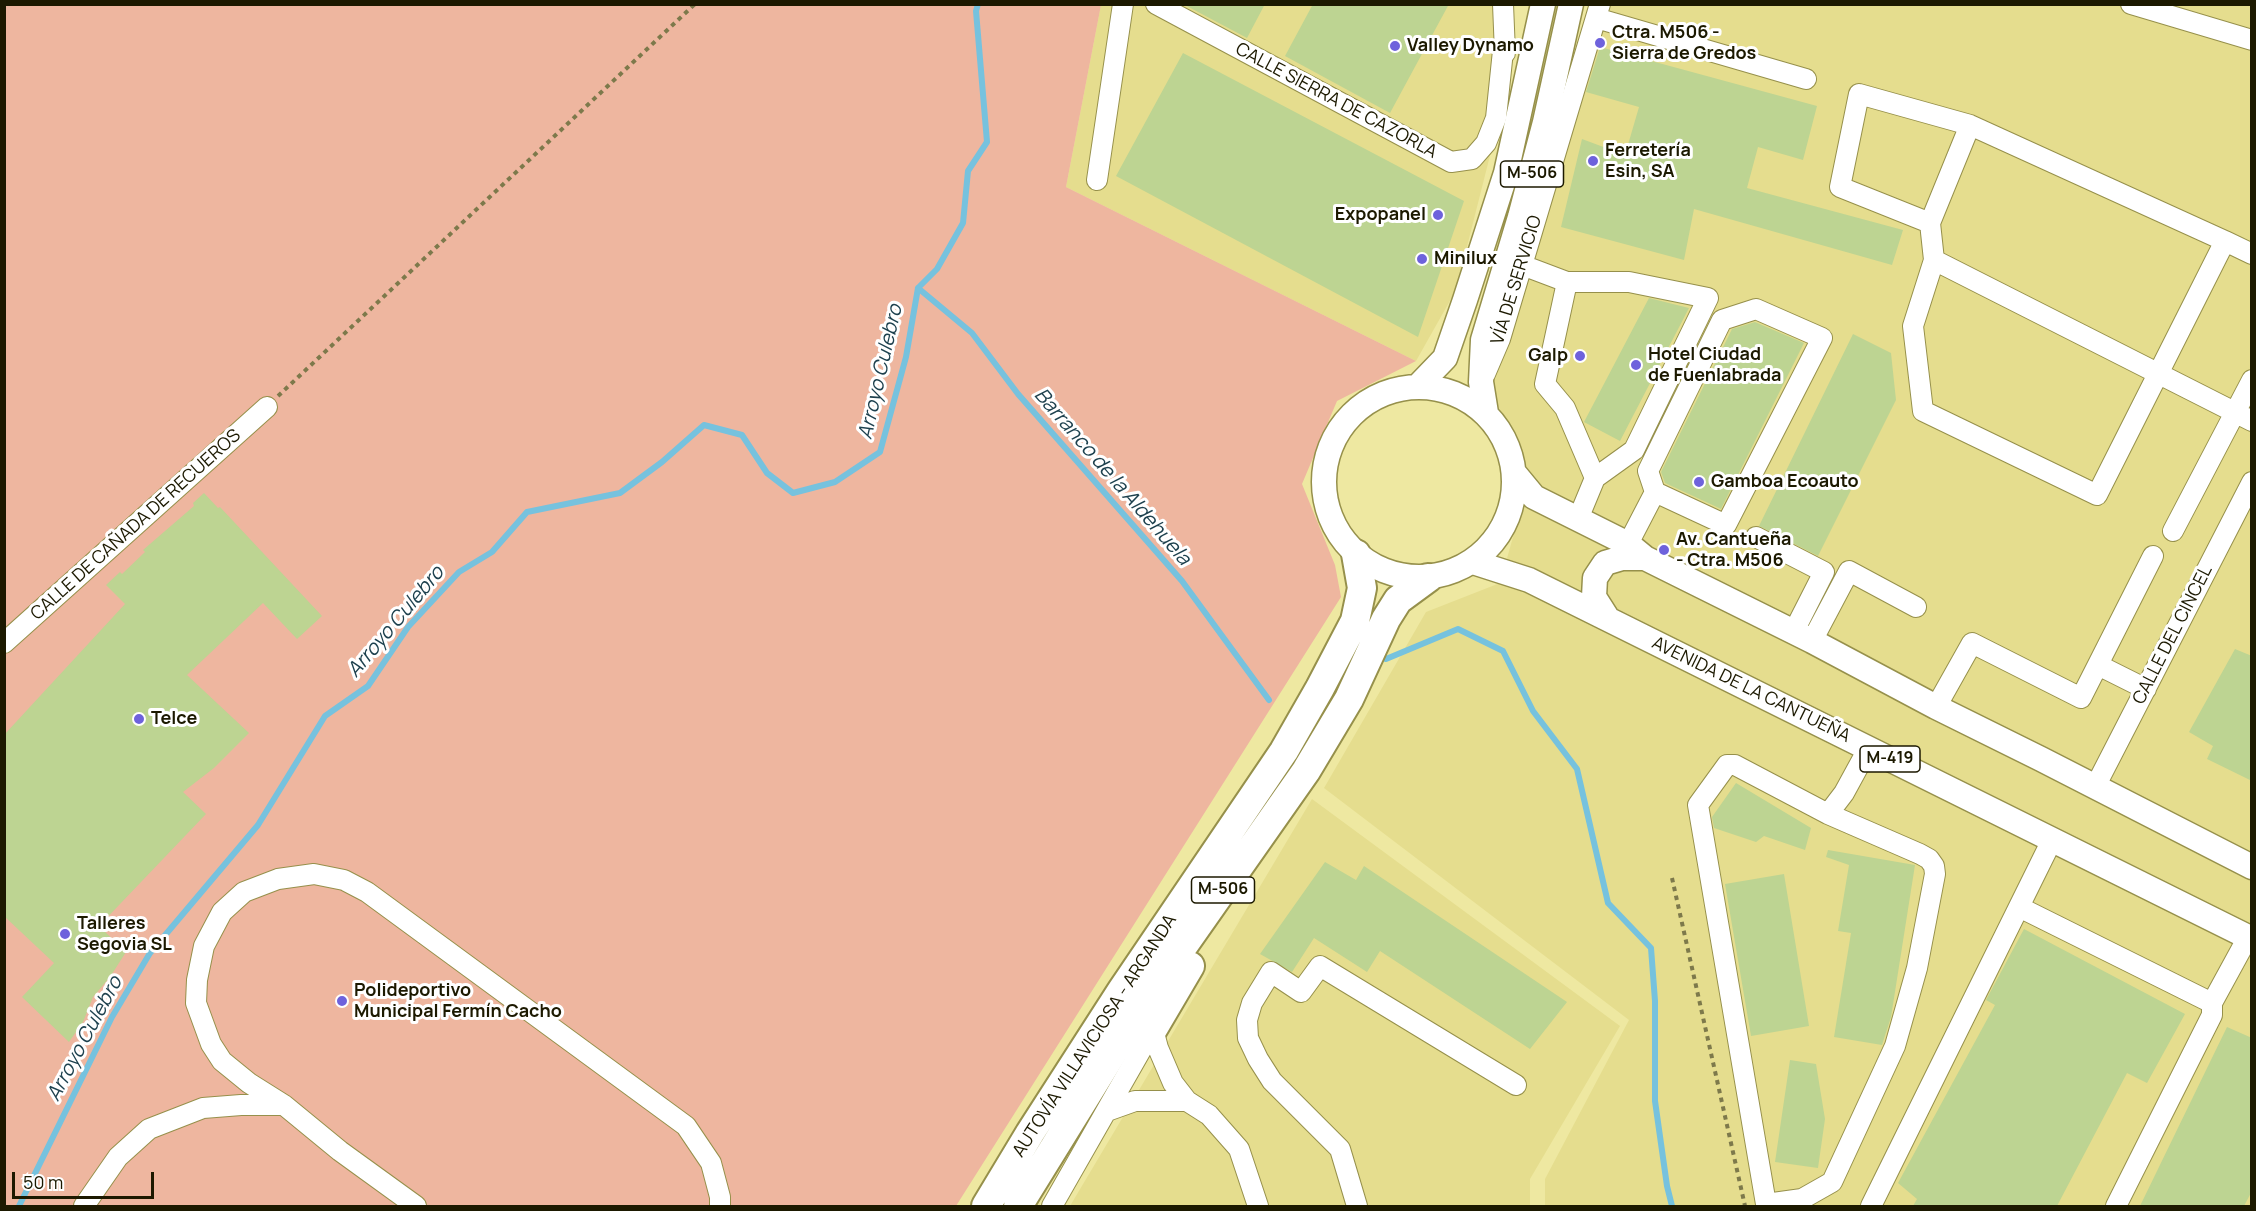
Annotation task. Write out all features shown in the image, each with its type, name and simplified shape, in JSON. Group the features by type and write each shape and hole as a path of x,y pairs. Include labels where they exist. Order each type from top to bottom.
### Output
{"highway":[{"name":"AUTOVÍA VILLAVICIOSA - ARGANDA","path":"1006,1172 1122,990 1284,751 1320,688 1355,621 1362,588 1356,554"},
{"name":"M-506","path":"1018,1206 1146,999 1305,771 1349,699 1386,619 1398,600 1428,578"},
{"path":"1154,1029 1240,889 1254,845"},
{"name":"M-506","path":"986,1206 1006,1172"}],"main road":[{"name":"M-506","path":"1418,386 1445,358 1506,173 1543,4"},
{"name":"M-506","path":"1486,413 1481,382 1483,340 1537,154 1571,4"},
{"name":"M-506","path":"1418,386 1454,393 1486,413 1500,431 1510,452 1515,474 1511,508 1497,538 1473,562 1451,572 1428,578 1389,573 1356,554 1333,523 1323,486 1329,448 1350,416 1381,394 1418,386"},
{"path":"1515,474 1534,497 1936,707 2252,867"},
{"path":"1608,619 1594,597 1594,578 1605,563 1637,551"},
{"name":"AVENIDA DE LA CANTUEÑA","path":"1473,562 1529,580 2250,938"}],"street":[{"path":"1097,180 1123,4"},
{"name":"CALLE SIERRA DE CAZORLA","path":"1156,4 1451,162 1472,159 1486,143 1496,118 1504,41"},
{"path":"1503,4 1511,147"},
{"path":"2130,4 2252,40"},
{"path":"1598,11 1806,79"},
{"name":"VÍA DE SERVICIO","path":"1481,382 1500,339 1598,11"},
{"path":"1930,223 1840,187 1859,94 1970,125 2252,254"},
{"path":"1970,125 1930,223 1934,260 1913,326 1923,411 2097,495 2225,241"},
{"path":"1934,260 2243,417"},
{"path":"1522,266 1567,282 1629,282 1708,298 1634,450 1594,478 1578,519"},
{"path":"1567,282 1545,384 1565,408 1594,478"},
{"path":"1637,551 1655,492 1648,471 1722,320 1756,309 1822,338 1726,525 1655,492"},
{"path":"2173,531 2243,417 2252,380"},
{"name":"CALLE DE CAÑADA DE RECUEROS","path":"4,643 267,407"},
{"name":"CALLE DEL CINCEL","path":"2095,787 2252,482"},
{"path":"1756,537 1824,572 1803,636"},
{"path":"1936,707 1972,643 2081,698 2153,556"},
{"path":"1803,636 1849,571 1916,607"},
{"path":"2098,665 2146,689"},
{"path":"1828,814 1844,793 1869,749"},
{"path":"1727,765 1735,765 1828,814 1929,859 1934,866 1935,874 1917,968 1895,1046 1832,1182 1802,1199 1766,1204 1698,805 1727,765"},
{"path":"1871,1206 2052,840"},
{"path":"416,1206 340,1151 284,1105 249,1083 222,1061 211,1044 196,1003 197,981 204,945 222,912 244,892 278,879 314,874 344,880 367,892 686,1126 711,1163 720,1197 720,1206"},
{"path":"2019,907 2212,1003"},
{"path":"2116,1206 2212,1015 2212,1003 2250,938"},
{"path":"1357,1206 1340,1149 1272,1081 1248,1038 1247,1020 1252,1003 1271,972 1301,992 1320,966 1516,1085"},
{"path":"1154,1029 1158,1048 1173,1083 1187,1101 1209,1115 1239,1149 1258,1206"},
{"path":"1052,1206 1154,1029"},
{"path":"1107,1111 1135,1101 1187,1101"},
{"path":"84,1206 118,1157 149,1129 203,1108 284,1105"},
{"path":"979,1206 1006,1172"}],"path":[{"path":"267,407 695,4"},
{"path":"1672,878 1745,1206"}],"shaded area":[{"path":"5,5 1101,5 1066,187 1416,361 1337,401 1302,484 1335,565 1341,597 956,1206 5,1206"},
{"path":"1101,5 1493,5 1499,120 1456,290 1416,361 1066,187"},
{"path":"1591,5 2251,5 2251,1206 1545,1206 1545,1179 1629,1020 1324,788 1426,612 1500,583 1530,477 1493,395 1497,334"},
{"path":"1312,799 1620,1026 1530,1179 1530,1206 1070,1206"}],"building":[{"path":"1183,4 1265,4 1247,38"},
{"path":"1313,4 1449,4 1390,113 1285,56"},
{"path":"1600,47 1817,106 1803,160 1758,147 1747,188 1903,230 1892,265 1694,209 1684,260 1561,227 1582,139 1625,155 1639,107 1586,92"},
{"path":"1183,53 1464,201 1418,337 1116,176"},
{"name":"Hotel Ciudad de Fuenlabrada","path":"1649,298 1689,308 1620,441 1584,422"},
{"path":"1755,322 1804,343 1721,509 1665,483 1661,472 1732,329"},
{"path":"1853,334 1891,353 1896,400 1818,556 1759,526"},
{"path":"204,493 218,508 220,507 322,616 297,639 263,603 187,675 249,733 214,768 183,792 206,814 99,926 126,952 110,977 93,997 83,1022 69,1042 22,997 54,963 4,916 4,735 125,604 106,585 120,572 122,574 145,552 143,550 194,506 193,503"},
{"path":"2235,649 2252,656 2252,781 2207,759 2213,746 2189,732"},
{"path":"1736,783 1811,828 1805,850 1764,836 1756,842 1714,828 1712,817"},
{"path":"1828,850 1915,865 1891,1017 1882,1045 1834,1037 1851,933 1838,931 1849,865 1826,857"},
{"path":"1325,862 1356,880 1364,866 1567,1002 1530,1049 1380,951 1367,972 1314,938 1292,972 1260,954"},
{"path":"1784,874 1809,1026 1751,1036 1725,884"},
{"path":"2024,929 2185,1014 2147,1083 2127,1073 2057,1206 1913,1206 1917,1199 1898,1183 1995,1005 1986,1000"},
{"path":"2227,1027 2252,1038 2252,1191 2244,1206 2140,1206"},
{"path":"1790,1060 1816,1064 1825,1119 1818,1168 1775,1162"}],"waterway":[{"name":"Arroyo Culebro","path":"19,1206 112,1017 150,953 258,825 325,716 368,686 408,627 459,572 492,552 527,512 620,493 662,462 704,425 742,435 767,473 793,493 835,482 880,452 906,357 918,288 937,269 963,223 968,171 987,142 976,11 978,4"},
{"name":"Barranco de la Aldehuela","path":"918,288 972,333 1018,394 1182,581 1269,700"},
{"name":"Barranco de la Aldehuela","path":"1386,659 1458,629 1503,651 1533,711 1577,769 1608,903 1651,948 1655,1001 1655,1101 1672,1206"}],"place":[{"name":"Ctra. M506 - Sierra de Gredos","path":"1600,43"},
{"name":"Valley Dynamo","path":"1395,46"},
{"name":"Ferretería Esin, SA","path":"1593,161"},
{"name":"Expopanel","path":"1438,215"},
{"name":"Minilux","path":"1422,259"},
{"name":"Galp","path":"1580,356"},
{"name":"Hotel Ciudad de Fuenlabrada","path":"1636,365"},
{"name":"Gamboa Ecoauto","path":"1699,482"},
{"name":"Av. Cantueña - Ctra. M506","path":"1664,550"},
{"name":"Telce","path":"139,719"},
{"name":"Talleres Segovia SL","path":"65,934"},
{"name":"Polideportivo Municipal Fermín Cacho","path":"342,1001"}]}
